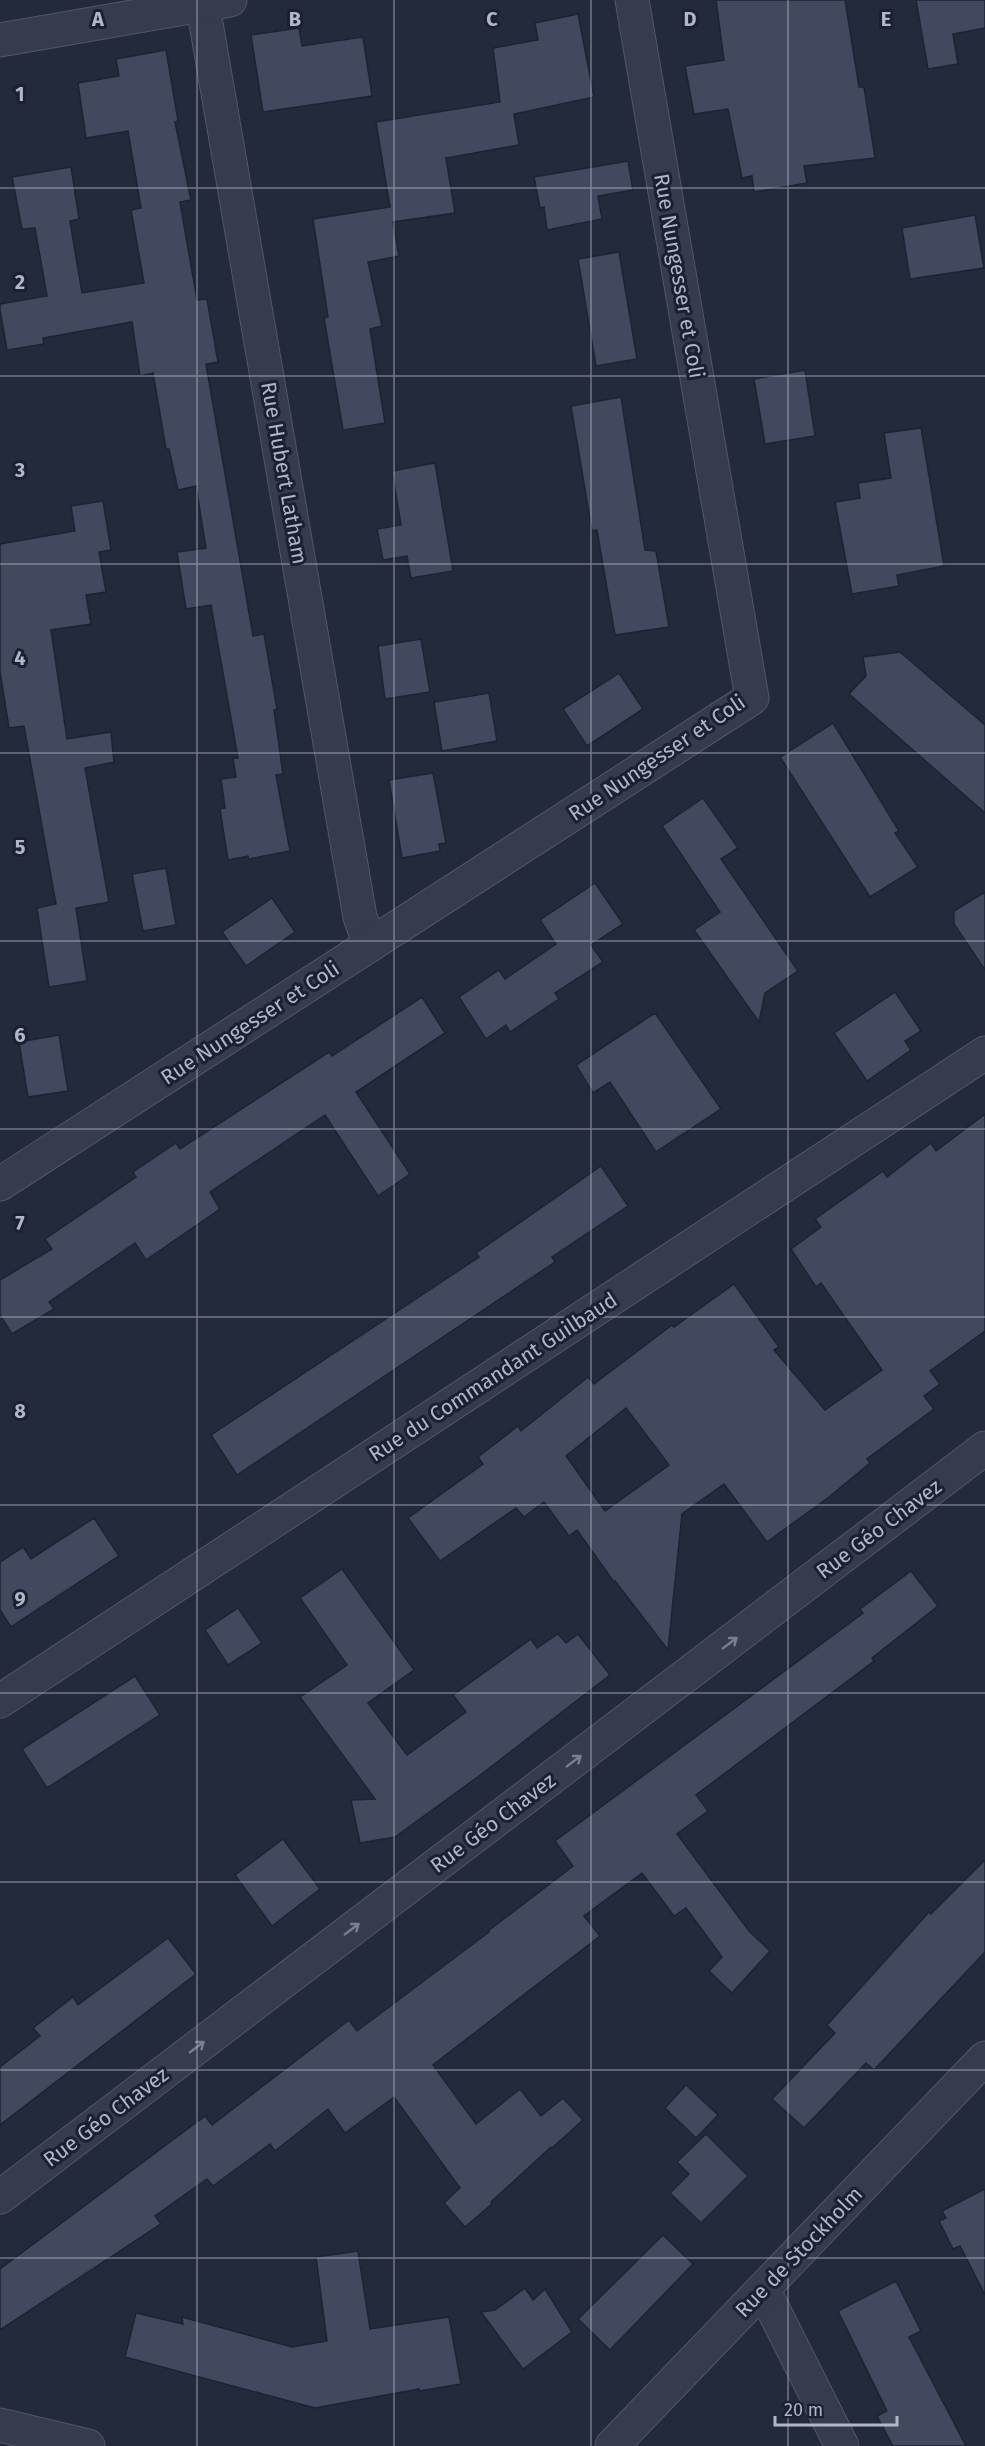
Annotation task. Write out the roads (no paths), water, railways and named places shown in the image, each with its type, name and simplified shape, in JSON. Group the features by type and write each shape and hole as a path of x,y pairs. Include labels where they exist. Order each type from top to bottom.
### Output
{"street":[{"name":"Rue Nungesser et Coli","path":"0,1184 752,698 632,0"},
{"name":"Rue Hubert Latham","path":"212,2 360,917 370,945"},
{"path":"0,40 212,2"},
{"name":"Rue du Commandant Guilbaud","path":"0,1701 985,1053"},
{"name":"Rue Géo Chavez","path":"0,2197 985,1449"},
{"name":"Rue de Stockholm","path":"612,2446 985,2058"},
{"path":"763,2289 842,2446"},
{"path":"0,2425 88,2446"}]}
